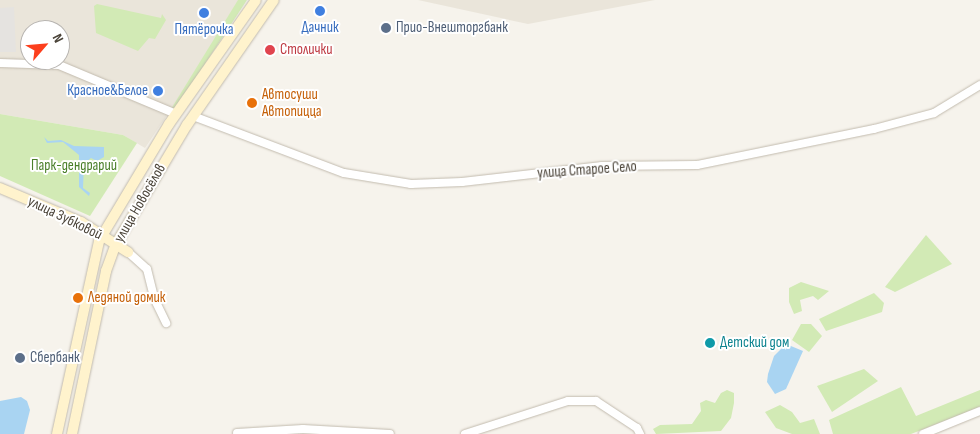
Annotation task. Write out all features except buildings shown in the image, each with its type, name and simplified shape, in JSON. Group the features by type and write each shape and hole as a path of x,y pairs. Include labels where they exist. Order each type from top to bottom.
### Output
{"main road":[{"name":"улица Новосёлов","path":"57,434 91,267 102,235 176,114 256,0"},
{"name":"улица Новосёлов","path":"72,434 106,271 116,244 193,116 274,0"},
{"name":"улица Зубковой","path":"0,188 81,222 128,252"}],"street":[{"path":"0,63 59,65 176,114"},
{"name":"улица Старое Село","path":"193,116 344,173 411,184 462,182 602,166 697,165 874,129 934,113 980,85"},
{"path":"128,252 147,269 154,298 166,323"},
{"path":"465,434 568,401 596,401 636,428 640,434"},
{"path":"923,434 980,411"},
{"path":"237,433 302,429 390,434"}],"shaded area":[{"path":"0,0 244,0 145,148 123,135 0,114"},
{"path":"418,0 655,0 528,24"},
{"path":"14,7 16,52 0,52 0,8"}],"green space":[{"path":"238,0 247,0 176,108 171,109"},
{"path":"97,4 161,18 162,14 166,20 155,39 149,38 138,51 96,33 94,6"},
{"name":"Парк-дендрарий","path":"0,114 123,135 137,143 90,216 0,176"},
{"path":"926,235 952,264 895,292 885,287"},
{"path":"801,282 829,291 818,300 813,296 800,300 802,311 794,314 789,302 789,288"},
{"path":"874,293 884,303 882,312 826,331 819,319"},
{"path":"801,324 811,324 822,336 809,352 792,340"},
{"path":"864,369 878,381 832,412 817,386"},
{"path":"901,387 916,416 980,390 980,407 911,434 833,434 829,420"},
{"path":"727,390 734,393 734,403 731,418 721,431 656,434 653,429 660,425 692,424 701,411 700,403 706,400 715,403 721,393"},
{"path":"780,405 792,412 800,423 814,419 820,434 792,434 776,428 765,412"}],"water":[{"path":"44,137 48,141 61,140 74,146 104,147 104,157 97,161 91,158 84,164 83,188 90,193 89,196 79,187 79,155 63,142 47,143"},
{"path":"786,344 803,351 786,389 775,394 767,382 768,374 774,356"},
{"path":"21,397 27,401 30,410 24,434 0,434 0,401"}],"place":[{"name":"Дачник","path":"320,11"},
{"name":"Пятёрочка","path":"204,13"},
{"name":"Прио-Внешторгбанк","path":"386,28"},
{"name":"Столички","path":"270,50"},
{"name":"Красное&Белое","path":"158,91"},
{"name":"Автосуши Автопицца","path":"252,103"},
{"name":"Ледяной домик","path":"78,298"},
{"name":"Детский дом","path":"710,343"},
{"name":"Сбербанк","path":"20,358"}]}
